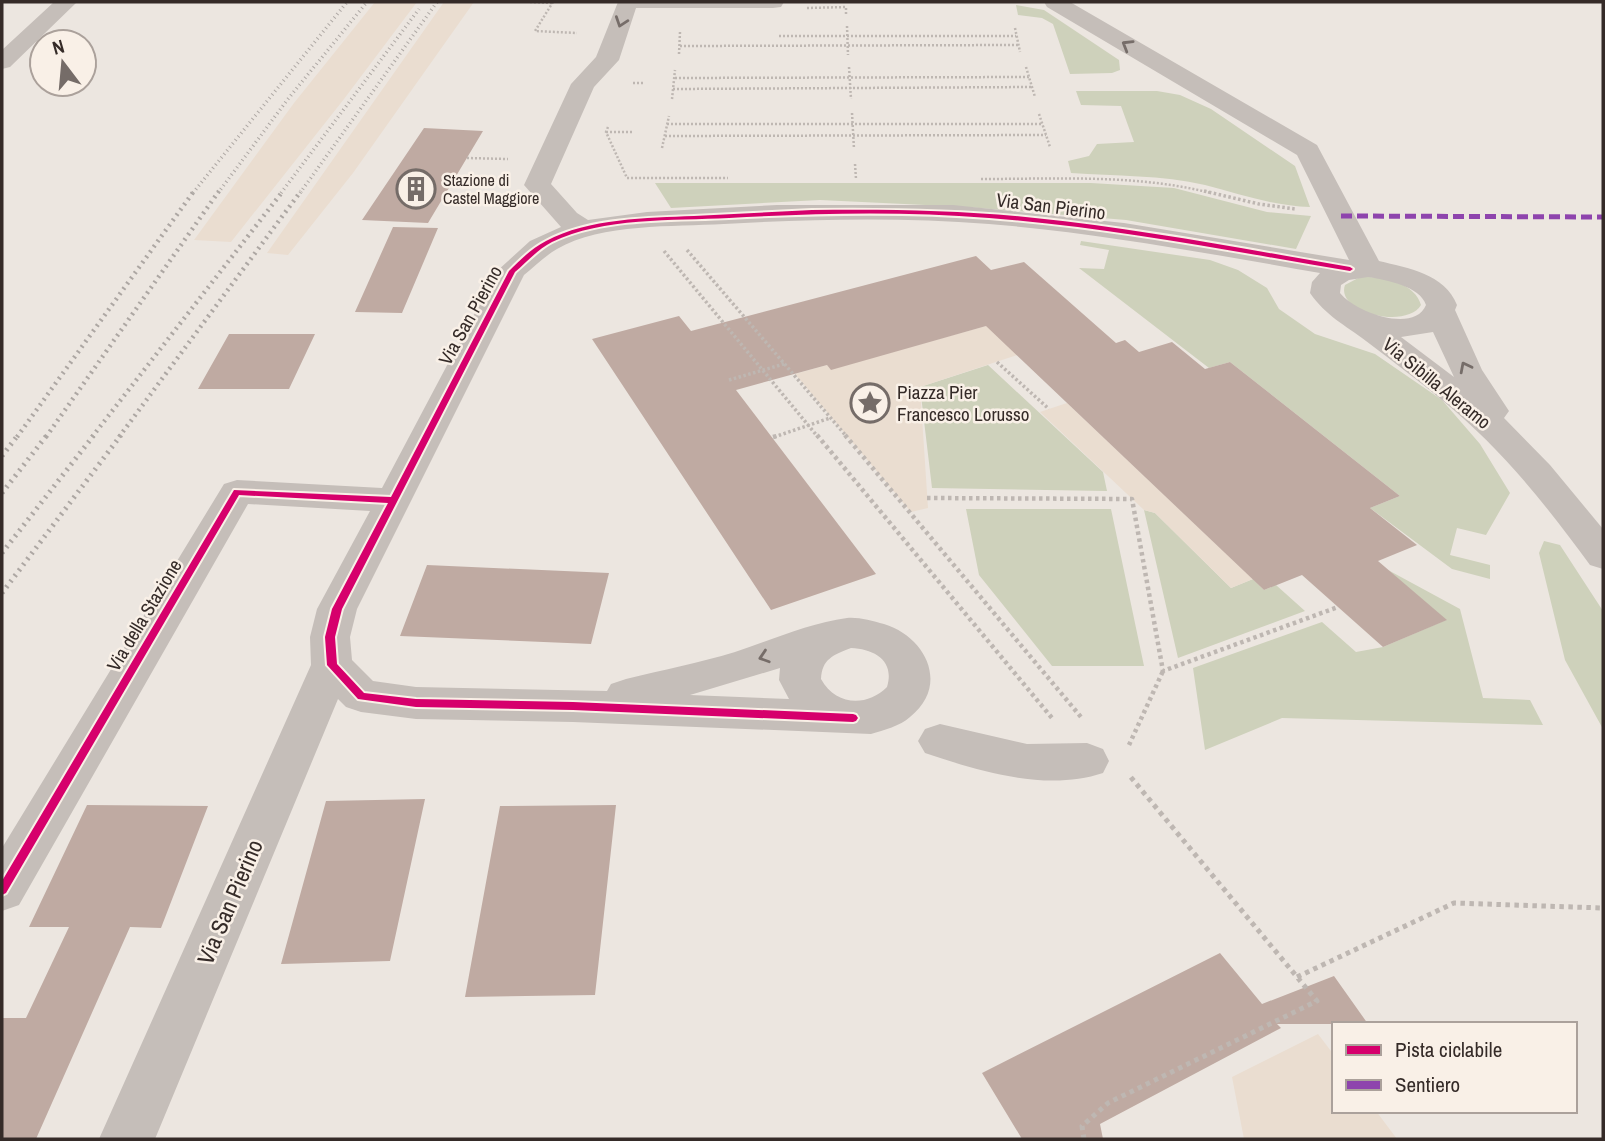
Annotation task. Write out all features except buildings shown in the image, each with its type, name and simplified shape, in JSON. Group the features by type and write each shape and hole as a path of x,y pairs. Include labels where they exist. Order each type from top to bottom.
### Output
{"street":[{"path":"2,81 6,78 6,68 2,63 66,2"},
{"path":"585,230 566,219 537,185 583,84 607,60 628,2 773,2"},
{"path":"1055,2 1185,81 1308,150 1359,269 1337,273 1328,280 1324,289 1327,299 1347,315"},
{"name":"Via San Pierino","path":"127,1139 332,665 330,637 337,609 512,271 549,242 585,230 628,222 774,213 881,212 989,216 1188,243 1359,269 1386,270 1420,282 1433,291 1439,301 1440,311 1436,319 1411,328 1377,326 1347,315 1219,253 1188,243"},
{"name":"Via Sibilla Aleramo","path":"1440,311 1466,370 1513,446"},
{"name":"Via Sibilla Aleramo","path":"1347,315 1436,378 1513,446 1559,497 1603,556"},
{"name":"Via della Stazione","path":"2,890 237,492 392,500"},
{"path":"332,665 361,696 416,704 573,706 853,718 872,717 890,710 903,700 911,687 912,673 907,659 897,648 882,639 865,634 846,633 657,689 573,706"},
{"path":"829,637 815,645 804,656 799,668 799,682 806,696 818,707 834,715 853,718"},
{"path":"940,741 1027,762 1097,749"}],"path":[{"path":"530,2 553,2"},
{"path":"553,2 535,31 577,33"},
{"path":"846,7 846,15"},
{"path":"847,26 848,55"},
{"path":"679,54 680,28"},
{"path":"1015,28 1020,52"},
{"path":"778,36 1016,36"},
{"path":"680,46 1018,44"},
{"path":"849,67 851,99"},
{"path":"1026,67 1035,97"},
{"path":"672,99 675,70"},
{"path":"675,78 1029,77"},
{"path":"673,89 1032,88"},
{"path":"852,113 854,149"},
{"path":"1039,114 1050,147"},
{"path":"662,148 668,116"},
{"path":"611,120 606,132 627,178 735,178"},
{"path":"667,124 1042,124"},
{"path":"606,132 634,132"},
{"path":"665,136 1046,135"},
{"path":"467,158 509,159"},
{"path":"855,164 856,179"},
{"path":"977,179 1153,182 1223,194 1265,207 1298,209"},
{"path":"660,247 1317,1001 1108,1103 1082,1126 1084,1139"},
{"path":"685,248 830,418 1097,749"},
{"path":"997,362 1049,409"},
{"path":"729,380 784,364"},
{"path":"773,437 830,418"},
{"path":"927,498 1132,499 1163,671"},
{"path":"1097,749 1163,671 1338,607"},
{"path":"1297,977 1454,903 1603,908"}],"green space":[{"path":"1016,5 1044,10 1119,60 1120,70 1112,73 1070,74 1053,24 1042,18 1018,15"},
{"path":"1076,91 1157,91 1180,95 1211,109 1295,166 1310,207 1270,202 1172,179 1071,173 1068,161 1089,156 1097,144 1134,142 1121,106 1081,105"},
{"path":"655,183 1091,183 1174,188 1267,212 1311,216 1296,249 1126,220 967,207 820,200 671,208"},
{"path":"1081,241 1210,260 1238,270 1267,288 1279,309 1315,334 1375,354 1442,400 1480,444 1510,493 1486,535 1457,528 1450,555 1490,565 1490,579 1452,569 1370,508 1400,496 1230,362 1209,368 1079,268 1104,269 1109,250 1080,245"},
{"path":"1360,277 1387,279 1405,286 1418,297 1421,305 1413,312 1401,316 1388,317 1361,310 1345,295 1345,285"},
{"path":"988,365 1103,472 1107,491 932,488 920,387"},
{"path":"966,509 1111,509 1144,666 1052,666 979,575"},
{"path":"1144,510 1155,513 1231,588 1253,579 1264,590 1276,585 1305,611 1178,658"},
{"path":"1544,541 1560,545 1603,611 1603,729 1565,660 1539,553"},
{"path":"1388,570 1460,609 1483,698 1530,700 1543,725 1282,718 1205,750 1193,668 1322,622 1356,652 1383,647 1446,620"}],"shaded area":[{"path":"375,2 417,2 231,242 194,240 294,103"},
{"path":"444,2 474,2 353,173 288,255 267,253"},
{"name":"Piazza Pier Francesco Lorusso","path":"1047,309 1078,335 920,387 928,508 911,512 795,374 827,365 831,369"},
{"path":"1067,403 1253,579 1231,588 1155,513 1144,510 1040,412"},
{"path":"1318,1034 1332,1052 1332,1113 1378,1113 1397,1139 1244,1139 1232,1077"}],"railway":[{"path":"193,193 347,2"},
{"path":"218,193 288,99 367,2"},
{"path":"300,193 437,2"},
{"path":"281,193 419,9"},
{"path":"17,437 194,191"},
{"path":"46,437 219,191"},
{"path":"92,437 283,191"},
{"path":"119,437 301,191"},
{"path":"2,456 18,435"},
{"path":"2,493 47,435"},
{"path":"2,553 94,435"},
{"path":"2,593 121,435"}],"marked path":[{"path":"1341,216 1603,217"}],"cycle path":[{"path":"853,718 573,706 416,703 361,696 332,665 330,637 337,609 512,271 550,241 587,228 668,219 847,212 918,212 1079,225 1350,269"},
{"path":"2,890 237,492 392,500"}],"place":[{"name":"Stazione di Castel Maggiore","path":"416,189"},
{"name":"Piazza Pier Francesco Lorusso","path":"870,403"}]}
